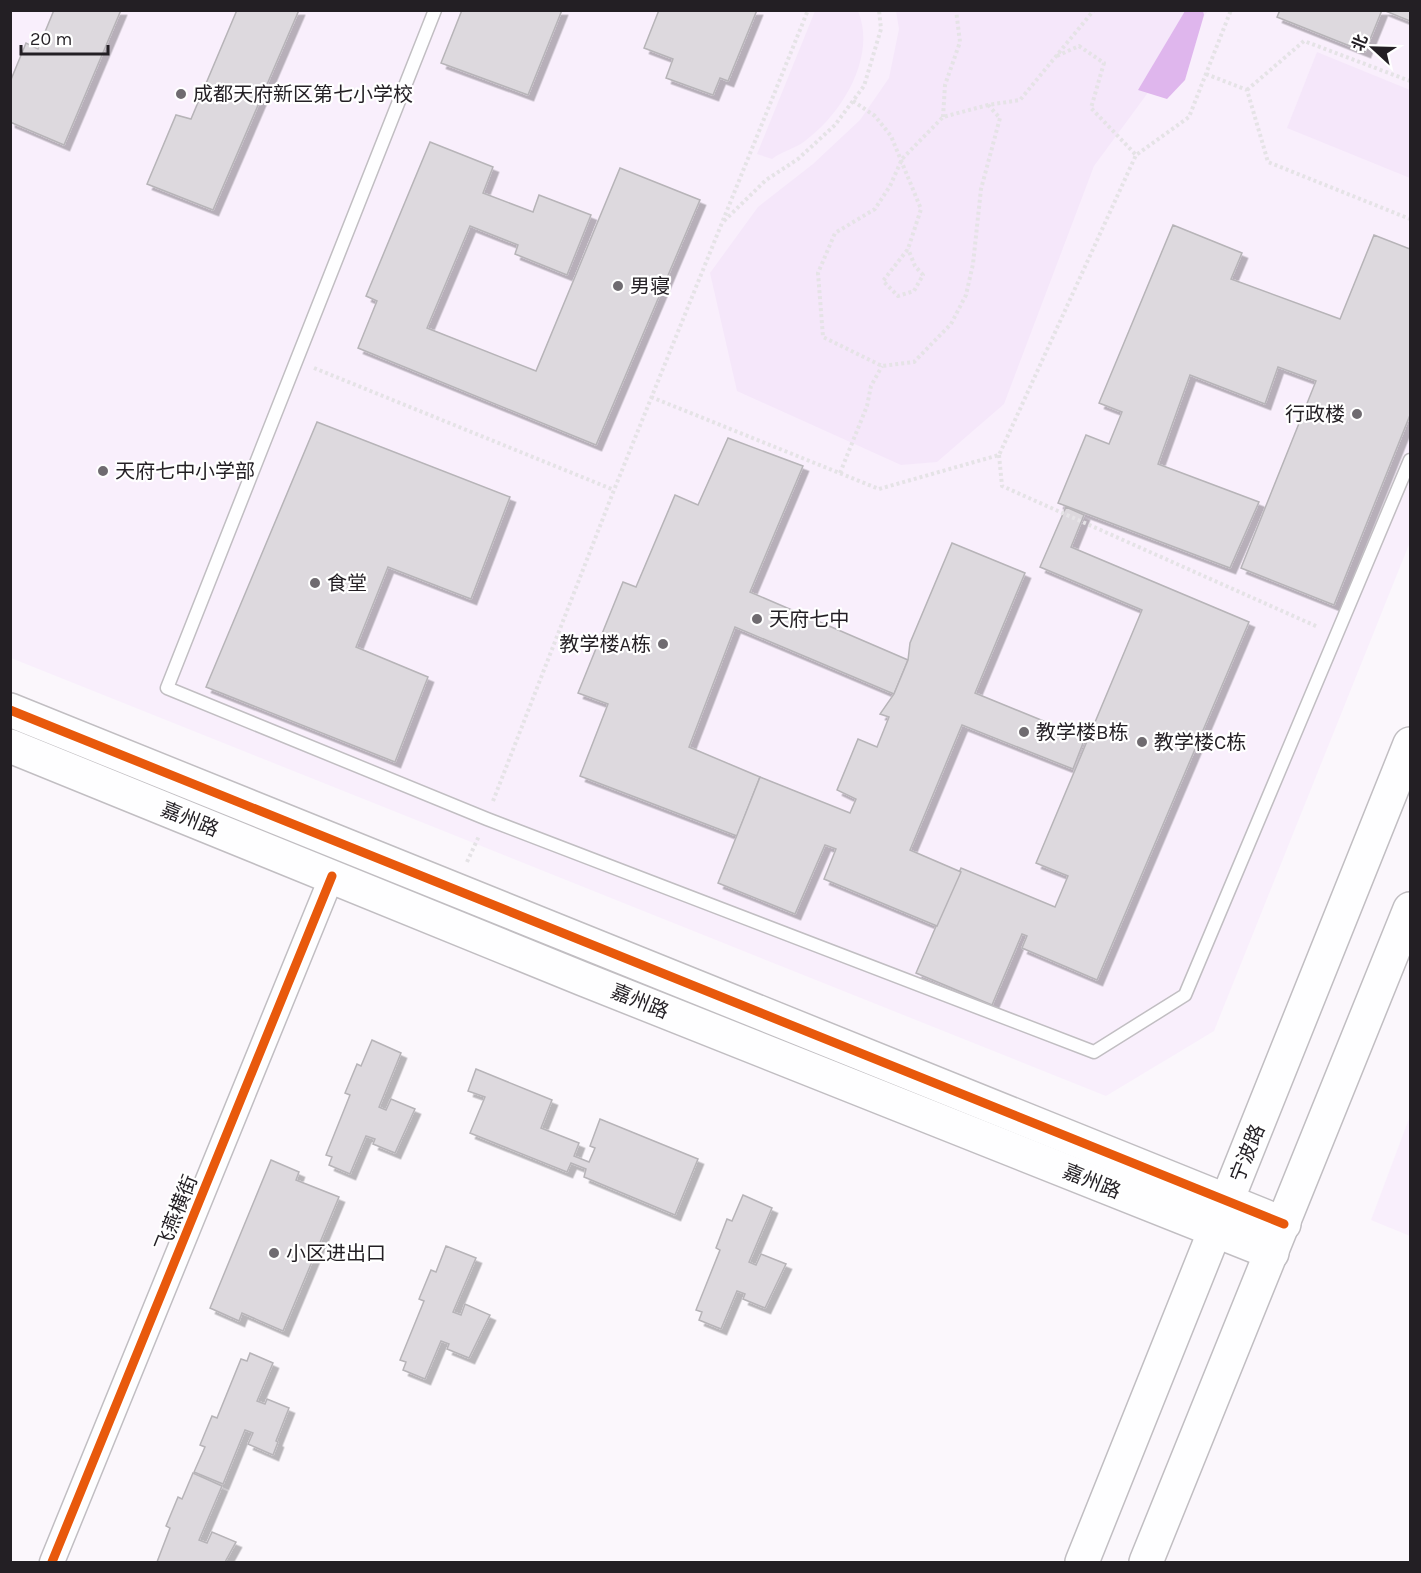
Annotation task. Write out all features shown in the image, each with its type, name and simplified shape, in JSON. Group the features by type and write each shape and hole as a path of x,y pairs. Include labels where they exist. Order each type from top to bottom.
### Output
{"street":[{"path":"10,710 455,890 1221,1216"},
{"name":"宁波路","path":"1082,1563 1410,744"},
{"name":"嘉州路","path":"10,746 333,876 1278,1239"},
{"name":"飞燕横街","path":"52,1563 333,876"},
{"path":"1146,1563 1410,909"}],"lane":[{"path":"435,10 167,688 487,819 1095,1052 1185,995 1410,460"}],"path":[{"path":"455,890 487,819 614,490 808,10"},
{"path":"722,223 766,180 798,159 820,139 864,86 881,29 879,10"},
{"path":"943,117 945,85 960,42 956,10"},
{"path":"988,105 1000,118 981,189 973,264 966,295 951,324 914,362 882,366 823,337 818,273 835,233 875,209 890,186 902,159 943,117 988,105 1020,100 1094,10"},
{"path":"1231,10 1189,117 1136,155 999,455 1002,486 1337,635"},
{"path":"1246,90 1304,41 1410,81"},
{"path":"1056,56 1079,46 1104,63 1091,108 1136,155"},
{"path":"1206,74 1246,90"},
{"path":"1246,90 1268,162 1410,219"},
{"path":"853,100 875,116 891,136 921,210 908,249 883,281 898,296 914,291 924,275 915,266 908,249"},
{"path":"297,361 614,490"},
{"path":"840,473 867,406 871,386 882,366"},
{"path":"651,397 879,489 999,455"}],"shaded area":[{"name":"天府七中","path":"10,11 1410,11 1410,542 1214,1031 1106,1096 11,658"},
{"path":"815,11 858,11 863,28 863,46 852,83 832,116 805,141 772,159 757,154"},
{"path":"896,11 1208,11 1094,166 1004,404 937,462 901,465 737,391 710,273 758,207 813,164 860,120 889,78 899,29"},
{"path":"1185,11 1203,11 1204,15 1185,80 1167,99 1138,90"},
{"path":"1317,52 1410,90 1410,178 1287,128"},
{"path":"1410,1116 1410,1236 1371,1220"}],"building":[{"path":"54,10 121,10 64,145 10,122 10,82 26,43 38,49"},
{"path":"237,10 299,10 213,210 147,184 176,115 191,119"},
{"path":"462,10 562,10 528,95 441,63"},
{"path":"659,10 757,10 728,81 720,78 713,95 666,78 673,59 644,48"},
{"path":"1280,10 1382,10 1365,52 1277,17"},
{"path":"1383,10 1410,10 1410,21"},
{"name":"男寝","path":"430,142 493,167 483,193 533,212 539,195 591,215 567,275 515,254 518,245 470,226 427,328 536,371 620,168 700,200 596,445 358,348 377,301 366,296"},
{"name":"行政楼","path":"1173,225 1242,253 1231,279 1340,319 1374,235 1410,249 1410,415 1334,605 1241,568 1316,381 1278,367 1265,404 1190,375 1158,464 1259,502 1230,568 1058,503 1086,435 1109,444 1122,412 1099,403"},
{"name":"食堂","path":"317,422 510,497 471,599 388,567 356,647 428,677 395,762 206,687"},
{"name":"教学楼A栋","path":"728,438 803,466 750,592 908,660 894,694 735,627 689,747 760,777 737,836 580,776 608,704 578,693 623,582 636,587 675,495 698,505"},
{"name":"教学楼C栋","path":"1066,507 1084,515 1071,547 1249,622 1097,980 1022,948 1027,936 1022,934 992,1005 916,973 961,868 1055,907 1068,876 1036,863 1142,610 1040,567"},
{"name":"教学楼B栋","path":"952,543 1025,573 975,693 1085,738 1073,769 962,725 910,850 961,872 937,926 824,879 836,849 825,845 795,914 718,883 760,777 850,813 856,799 837,790 858,739 877,747 889,717 880,714 894,694 908,660 910,643"},
{"path":"372,1040 401,1053 379,1107 386,1110 391,1099 415,1109 395,1153 373,1144 375,1139 366,1136 350,1174 329,1165 332,1157 326,1155 350,1095 345,1093 357,1064 361,1066"},
{"path":"476,1069 552,1100 541,1128 579,1143 574,1156 589,1162 595,1148 590,1146 600,1119 698,1159 675,1215 584,1177 586,1169 571,1163 567,1172 470,1133 485,1097 468,1091"},
{"name":"小区进出口","path":"271,1160 299,1172 296,1180 339,1197 283,1331 242,1313 239,1321 210,1308"},
{"path":"743,1195 772,1208 749,1262 756,1265 761,1254 786,1264 765,1308 743,1299 745,1294 737,1291 721,1329 699,1320 702,1312 696,1310 720,1250 716,1248 727,1219 732,1221"},
{"path":"446,1246 476,1258 453,1312 461,1315 465,1304 490,1315 469,1358 447,1349 449,1344 441,1341 425,1379 403,1370 406,1362 400,1360 424,1301 419,1299 431,1270 436,1272"},
{"path":"250,1353 273,1363 257,1401 265,1404 267,1399 289,1408 273,1455 248,1444 253,1433 245,1430 223,1484 194,1472 205,1447 200,1445 212,1416 217,1418 241,1359 247,1361"},
{"path":"193,1473 222,1486 199,1540 207,1543 212,1532 236,1542 225,1562 157,1562 170,1528 166,1526 178,1497 182,1499"}],"cycle path":[{"path":"10,710 1284,1224"},
{"path":"52,1562 332,876"}],"place":[{"name":"成都天府新区第七小学校","path":"181,94"},
{"name":"男寝","path":"618,286"},
{"name":"行政楼","path":"1357,414"},
{"name":"天府七中小学部","path":"103,471"},
{"name":"食堂","path":"315,583"},
{"name":"天府七中","path":"757,619"},
{"name":"教学楼A栋","path":"663,644"},
{"name":"教学楼B栋","path":"1024,732"},
{"name":"教学楼C栋","path":"1142,742"},
{"name":"小区进出口","path":"274,1253"}]}
